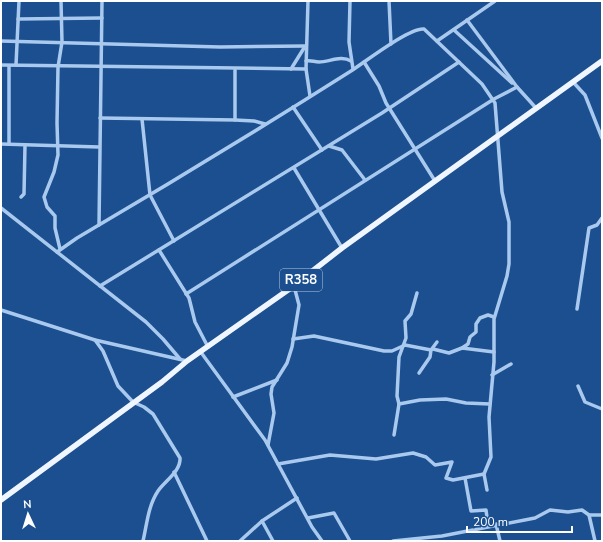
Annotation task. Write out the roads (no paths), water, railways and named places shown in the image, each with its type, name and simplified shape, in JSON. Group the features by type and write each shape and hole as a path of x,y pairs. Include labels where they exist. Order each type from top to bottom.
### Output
{"main road":[{"name":"R358","path":"1,500 162,382 187,361 294,286 342,248 574,82 602,60"}],"street":[{"path":"16,65 19,1"},
{"path":"60,249 55,228 55,216 47,207 44,197 54,172 58,154 58,67 62,42 61,1"},
{"path":"98,225 101,66 103,43 102,1"},
{"path":"308,1 305,46 306,69 310,96"},
{"path":"350,1 349,42 353,69"},
{"path":"389,1 391,44"},
{"path":"437,41 495,1"},
{"path":"18,19 102,18"},
{"path":"467,20 517,87 536,108"},
{"path":"57,252 98,225 150,195 293,107 414,30 421,28 426,30 482,84 494,99 502,192 509,222 509,264 507,276 494,317 494,352 489,423 491,456 484,474 487,490"},
{"path":"454,30 517,87"},
{"path":"1,41 220,47 305,46"},
{"path":"291,69 305,46"},
{"path":"306,61 318,62 335,59 346,59 351,61"},
{"path":"364,62 414,150 435,181"},
{"path":"100,286 246,195 294,168 390,108 459,62"},
{"path":"1,66 101,66 235,70 306,69"},
{"path":"9,66 9,144"},
{"path":"235,70 235,120"},
{"path":"574,82 585,95 600,127 602,138"},
{"path":"186,294 494,99 517,87"},
{"path":"293,107 322,150"},
{"path":"100,118 254,120 265,124"},
{"path":"142,119 150,195 174,241"},
{"path":"1,144 99,147"},
{"path":"21,198 24,194 25,145"},
{"path":"329,146 342,150 365,180"},
{"path":"294,168 342,248"},
{"path":"1,208 146,322 180,359"},
{"path":"577,310 589,228 598,225 602,218"},
{"path":"159,250 191,302 195,322 208,347"},
{"path":"268,446 274,413 271,394 272,387 278,380 287,363 299,305 294,286"},
{"path":"394,435 399,404 397,396 399,357 402,345 406,338 405,321 411,314 417,293"},
{"path":"1,310 95,340 187,361"},
{"path":"293,339 320,336 361,347 390,351 402,345 449,352 462,348 468,344 470,336 476,332 476,324 480,318 488,316 494,317"},
{"path":"95,340 103,351 118,386 133,402 144,407 153,414 180,458 178,466 159,489 153,500 143,541"},
{"path":"419,373 430,357 432,349 437,342"},
{"path":"462,348 494,352"},
{"path":"200,352 268,446 322,541"},
{"path":"492,375 511,364"},
{"path":"233,397 278,380"},
{"path":"578,386 585,402 602,409"},
{"path":"399,404 420,400 446,399 466,403 490,404"},
{"path":"278,464 330,455 376,458 418,453 435,465 452,462 446,478 453,480 484,474"},
{"path":"174,472 207,541"},
{"path":"465,478 471,511 486,510 488,525"},
{"path":"240,541 262,522 297,498"},
{"path":"393,541 442,536 488,525 537,517 546,511 553,510 568,512 582,510 589,515 602,515"},
{"path":"308,518 334,512 350,541"},
{"path":"589,515 595,541"},
{"path":"262,522 273,541"},
{"path":"496,524 500,541"}]}
